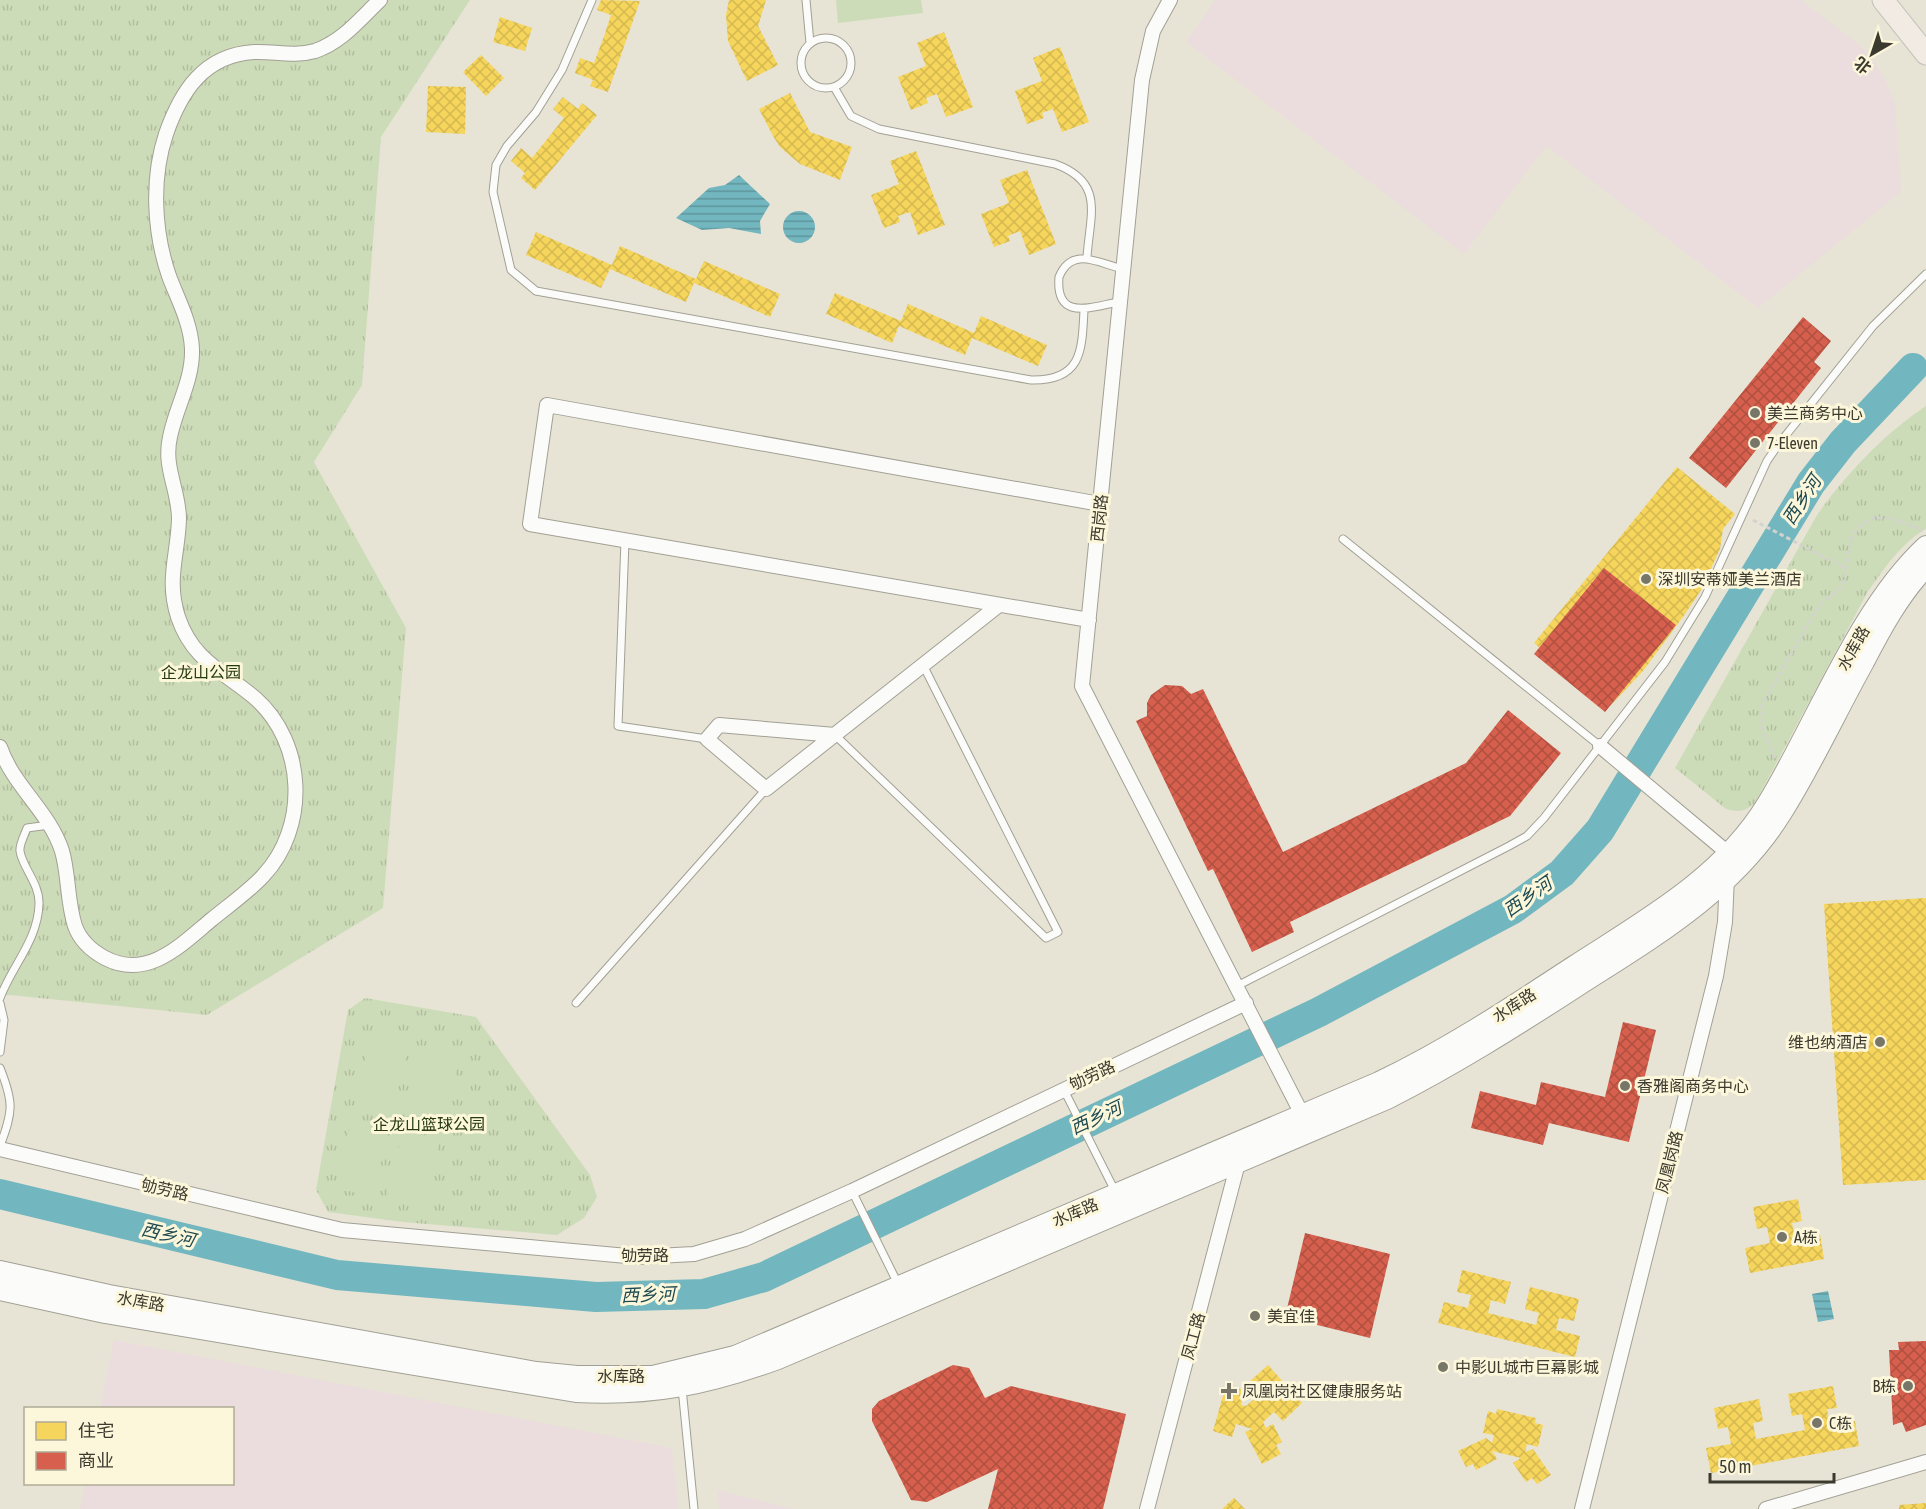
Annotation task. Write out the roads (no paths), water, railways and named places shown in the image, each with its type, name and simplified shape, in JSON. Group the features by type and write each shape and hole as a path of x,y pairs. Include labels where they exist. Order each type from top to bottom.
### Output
{"main road":[{"path":"1882,0 1926,54"},
{"name":"水库路","path":"0,1271 109,1295 536,1372 618,1377 653,1376 702,1384 778,1359 1238,1163 1306,1123 1433,1056 1655,914 1696,884 1728,853 1766,805 1887,590 1926,546"},
{"name":"水库路","path":"0,1290 105,1313 576,1392 616,1394 681,1379 1117,1194 1306,1123 1396,1094 1490,1043 1664,930 1706,900 1749,858 1781,814 1876,639 1900,600 1926,567"}],"street":[{"path":"0,747 7,766 50,825 62,850 76,929 93,951 117,964 145,965 171,954 263,876 283,849 294,819 297,786 291,754 277,724 256,699 208,663 191,643 179,619 172,594 171,568 179,519 177,497 169,476 168,450 189,376 192,349 188,323 164,260 157,219 157,179 165,139 179,101 192,81 210,65 232,55 256,52 290,54 321,48 348,32 380,0"},
{"name":"西岗路","path":"1170,0 1153,31 1142,80 1082,686 1306,1123"},
{"path":"1089,620 530,524 547,405 1100,504"},
{"path":"835,735 719,725 707,739 766,789 835,735 922,665 999,605"},
{"path":"1600,746 1728,853"},
{"name":"凤凰岗路","path":"1582,1509 1716,976 1725,922 1728,853"},
{"name":"劬劳路","path":"0,1148 342,1230 638,1257 694,1254 745,1239 852,1191 1066,1093 1246,1003"},
{"name":"凤工路","path":"1147,1509 1238,1163"},
{"path":"1766,1509 1926,1462"}],"lane":[{"path":"592,0 562,70 536,112 507,146 496,165 493,192 512,270 536,291 1031,380 1047,380 1064,373 1075,364 1082,349 1084,310"},
{"path":"806,0 810,43"},
{"path":"817,39 833,39 847,49 851,70 847,78 834,87 820,88 803,74 801,60 810,43 817,39"},
{"path":"834,87 851,116 879,129 1071,169 1084,180 1091,192 1087,257"},
{"path":"1120,302 1084,310 1067,303 1059,285 1062,271 1067,264 1079,258 1087,257 1123,269"},
{"path":"1237,986 1527,836 1544,818 1665,662 1705,597 1767,462 1778,445 1873,327 1926,274"},
{"path":"1343,538 1600,746"},
{"path":"625,541 618,726 707,739"},
{"path":"835,735 1046,938 1058,932 922,665"},
{"path":"576,1003 766,789"},
{"path":"0,1052 4,1020 0,1000 8,976 25,952 38,922 39,900 20,850 27,828 50,825"},
{"path":"0,1068 7,1085 12,1116 0,1148"},
{"path":"1066,1093 1117,1194"},
{"path":"852,1191 900,1287"},
{"path":"681,1379 694,1509"}],"water":[{"path":"739,175 770,204 760,221 761,234 729,228 702,230 676,218 709,188 725,185"},
{"path":"799,211 811,215 815,227 811,239 799,243 787,239 783,227 787,215"},
{"path":"1828,1291 1834,1319 1818,1322 1812,1294"}],"waterway":[{"name":"西乡河","path":"0,1194 337,1275 596,1297 704,1294 764,1277 1319,1012 1513,909 1562,873 1600,830 1811,483 1843,442 1913,368"}],"place":[{"name":"美兰商务中心","path":"1755,413"},
{"name":"7-Eleven","path":"1755,443"},
{"name":"深圳安蒂娅美兰酒店","path":"1646,579"},
{"name":"维也纳酒店","path":"1880,1042"},
{"name":"香雅阁商务中心","path":"1625,1086"},
{"name":"A栋","path":"1782,1237"},
{"name":"美宜佳","path":"1255,1316"},
{"name":"中影UL城市巨幕影城","path":"1443,1367"},
{"name":"B栋","path":"1908,1386"},
{"name":"凤凰岗社区健康服务站","path":"1229,1391"},
{"name":"C栋","path":"1817,1423"}],"park label":[{"name":"企龙山公园","path":"201,672"},
{"name":"企龙山篮球公园","path":"429,1124"}]}
